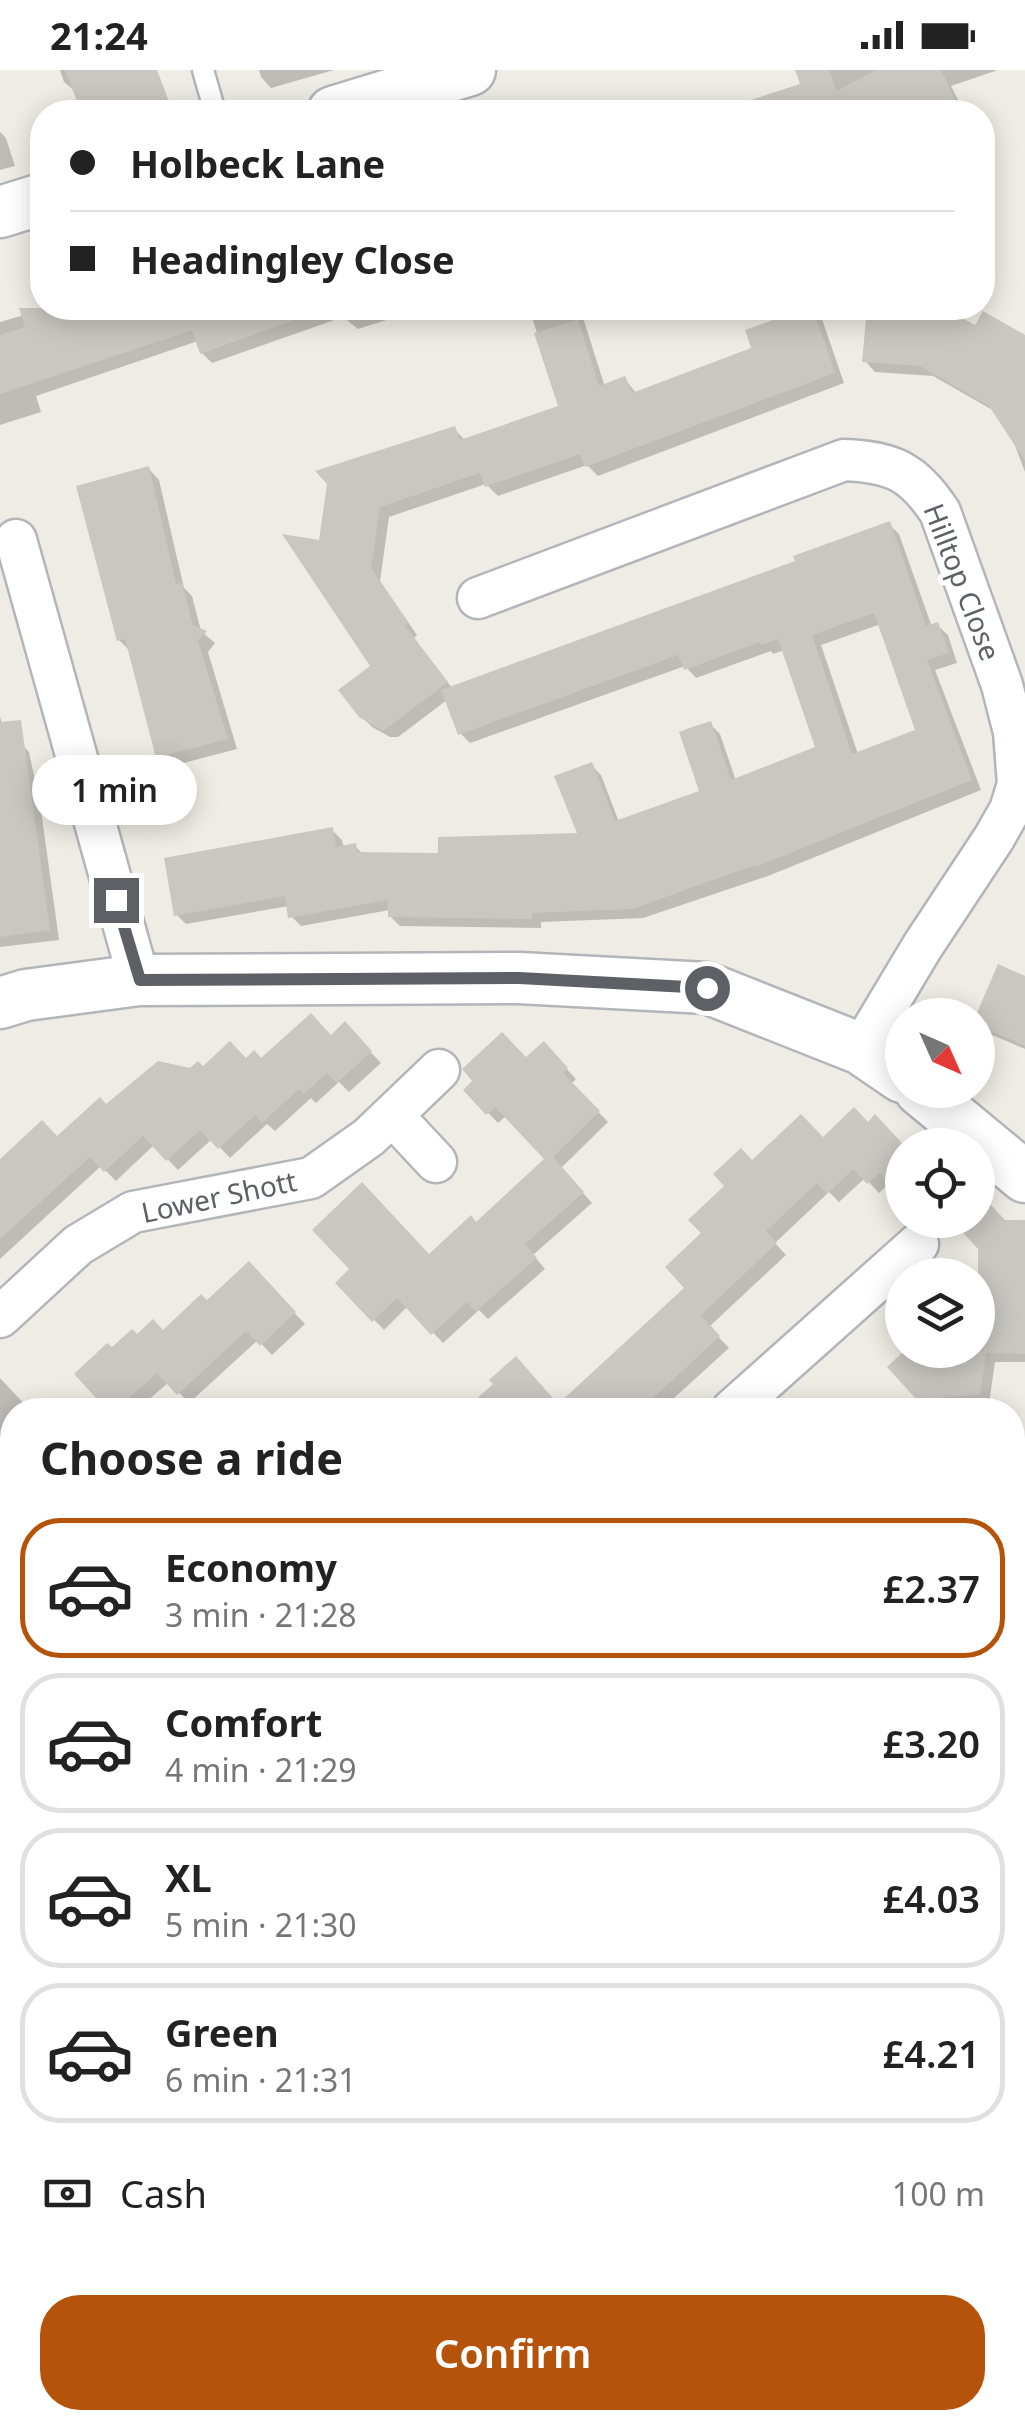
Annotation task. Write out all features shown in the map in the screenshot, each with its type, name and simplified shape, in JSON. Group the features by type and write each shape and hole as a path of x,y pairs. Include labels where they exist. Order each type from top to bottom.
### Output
{"street":[{"path":"372,100 470,70"},
{"path":"0,212 30,203"},
{"name":"Hilltop Close","path":"478,598 844,460 897,468 926,490 940,512 1002,685 1014,732 1018,784 1010,810 994,838 861,1049"},
{"path":"16,540 140,980"},
{"path":"0,1003 26,995 140,980 519,978 707,988 861,1049 885,1066"},
{"name":"Lower Shott","path":"0,1317 78,1245 133,1212 311,1178 369,1138 438,1070"},
{"path":"941,1108 1025,1178"},
{"path":"392,1116 436,1162"},
{"path":"745,1398 918,1244"}],"lane":[{"path":"202,70 212,100"}],"building":[{"path":"65,70 157,70 168,100 76,100"},
{"path":"795,70 829,70 837,91 876,70 941,70 955,100 751,100 800,84"},
{"path":"19,308 30,308 30,320 295,320 200,354 192,330 0,394 0,335 25,327"},
{"path":"995,318 1025,335 1025,461 989,406 920,366 862,362 866,320 966,320 975,325 978,320"},
{"path":"578,320 599,386 625,376 632,393 751,348 745,330 773,320 817,320 835,373 585,467 580,454 485,487 480,473 380,507 371,568 409,624 405,626 448,682 383,731 359,717 338,690 370,666 282,534 319,540 327,484 315,471 455,426 460,440 558,406 534,333"},
{"path":"149,466 176,584 182,583 193,625 207,631 198,641 228,739 156,758 125,639 117,641 76,486"},
{"path":"890,521 926,626 938,622 949,653 927,660 972,780 756,867 632,909 532,913 532,919 388,917 388,900 288,918 285,896 174,916 164,858 333,827 336,847 356,843 357,852 438,853 438,837 577,833 554,776 592,762 615,821 699,791 679,732 695,726 711,721 731,780 815,747 778,639 684,670 678,655 458,735 441,690 795,561 793,556","holes":["874,613 915,730 852,754 812,635"]},
{"path":"21,720 50,930 0,937 0,722"},
{"path":"998,964 1025,976 1025,1046 995,1033 995,998 983,998"},
{"path":"311,1013 331,1035 345,1021 372,1051 337,1083 327,1073 304,1094 299,1089 262,1123 255,1115 218,1149 200,1130 166,1161 143,1136 104,1172 90,1157 0,1239 0,1159 42,1120 57,1136 100,1097 106,1104 158,1061 190,1068 198,1061 203,1066 230,1041 246,1058 254,1050 261,1058"},
{"path":"502,1032 526,1057 544,1041 568,1068 563,1073 600,1111 553,1157 584,1192 525,1244 537,1258 476,1311 467,1302 431,1335 397,1298 372,1322 335,1283 349,1269 312,1230 362,1182 429,1254 471,1215 476,1222 544,1159 495,1107 486,1115 463,1090 472,1081 462,1069"},
{"path":"854,1107 868,1122 875,1114 888,1128 885,1128 885,1178 880,1173 867,1184 853,1169 827,1194 817,1183 766,1231 777,1243 701,1315 720,1336 653,1398 565,1398 684,1288 665,1267 701,1233 688,1220 724,1186 713,1174 741,1148 752,1160 801,1114 823,1137"},
{"path":"995,1209 1005,1220 1025,1220 1025,1354 995,1353 995,1258 978,1258 978,1249 968,1238 995,1238"},
{"path":"249,1261 296,1312 260,1346 246,1331 177,1395 157,1373 129,1398 96,1398 74,1374 107,1343 112,1347 132,1329 137,1334 153,1319 163,1330 201,1294 207,1300"},
{"path":"516,1356 553,1398 477,1398 493,1384 489,1380"},
{"path":"888,1368 984,1368 980,1395 915,1398"}],"route":[{"path":"116,900 140,980 519,978 707,988"}]}
